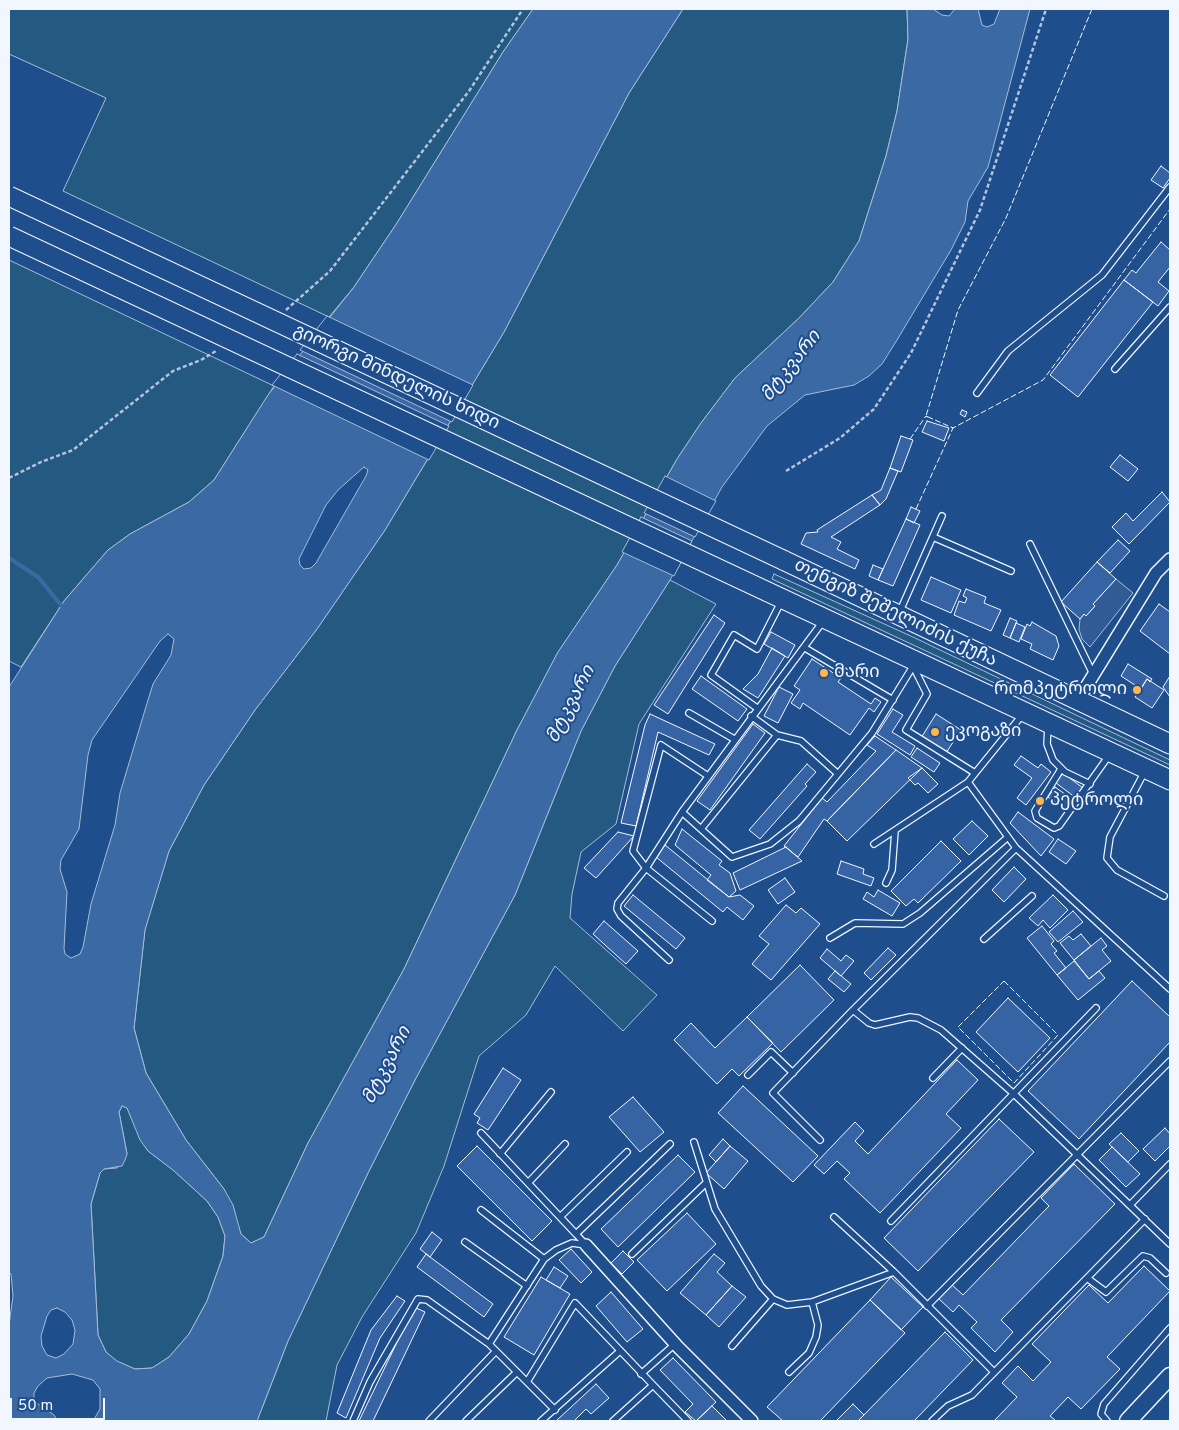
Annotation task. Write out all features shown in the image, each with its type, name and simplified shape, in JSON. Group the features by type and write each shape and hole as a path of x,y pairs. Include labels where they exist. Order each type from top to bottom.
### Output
{"main road":[{"name":"გიორგი მინდელის ხიდი","path":"9,196 783,560"},
{"name":"გიორგი მინდელის ხიდი","path":"9,236 776,595"},
{"name":"თენგიზ შეშელიძის ქუჩა","path":"783,560 1170,744"},
{"name":"თენგიზ შეშელიძის ქუჩა","path":"776,595 915,664 1025,712 1170,780"},
{"path":"1128,1421 1170,1376"}],"street":[{"path":"1078,700 1156,574 1170,559"},
{"path":"586,1245 676,1344 752,1421"}],"lane":[{"path":"977,393 1008,351 1102,275 1170,187"},
{"path":"1115,369 1170,307"},
{"path":"898,616 942,516"},
{"path":"933,537 1011,571"},
{"path":"1030,544 1093,674"},
{"path":"757,708 711,675 734,635 757,649 776,595"},
{"path":"669,960 621,916 617,909 621,898 646,868 682,812 734,739 825,618"},
{"path":"804,648 892,700"},
{"path":"682,812 732,857 770,844 799,821 872,733 915,664"},
{"path":"915,664 927,694 906,730 975,773"},
{"path":"874,844 968,782 1025,712"},
{"path":"689,713 734,739"},
{"path":"752,716 777,735 801,741 838,774"},
{"path":"1048,723 1047,744 1053,760 1061,769 1074,778 1090,784"},
{"path":"701,829 777,735"},
{"path":"708,776 660,745 633,851 646,868 712,922"},
{"path":"1061,769 1035,811 1037,818 1050,828 1059,826 1111,752"},
{"path":"1146,769 1110,837 1107,858 1117,870 1164,896"},
{"path":"968,782 1016,848 1170,989"},
{"path":"886,883 892,870 895,830"},
{"path":"830,938 855,923 903,924 920,912 1008,837"},
{"path":"820,1140 774,1093 853,1010 1016,848"},
{"path":"984,939 1032,896"},
{"path":"891,1221 1096,1008"},
{"path":"853,1010 869,1023 875,1025 902,1017 918,1018 941,1030 1014,1094 1170,1244"},
{"path":"933,1078 962,1048"},
{"path":"748,1075 771,1052 793,1073"},
{"path":"927,1306 1170,1061"},
{"path":"500,1154 551,1092"},
{"path":"481,1133 586,1245"},
{"path":"694,1142 715,1209 760,1286 773,1299 787,1305 812,1302 894,1272"},
{"path":"528,1183 565,1144"},
{"path":"576,1234 670,1144"},
{"path":"560,1218 627,1152"},
{"path":"1130,1205 1170,1164"},
{"path":"632,1254 706,1182"},
{"path":"482,1210 544,1259"},
{"path":"834,1217 894,1272 994,1372"},
{"path":"932,1421 948,1406 972,1395 1145,1219"},
{"path":"465,1242 527,1286"},
{"path":"489,1344 544,1259 556,1250 572,1243 586,1245"},
{"path":"1087,1278 1106,1292 1143,1256 1150,1258 1166,1273"},
{"path":"353,1421 370,1382 418,1299 426,1300 489,1344 555,1410"},
{"path":"732,1346 773,1299"},
{"path":"789,1372 809,1353 816,1337 818,1325 812,1302"},
{"path":"527,1382 575,1303 688,1421"},
{"path":"1107,1421 1101,1414 1104,1404 1170,1328"},
{"path":"642,1374 676,1344"},
{"path":"542,1421 620,1351"},
{"path":"429,1421 496,1352"},
{"path":"466,1421 517,1372"},
{"path":"613,1421 653,1385"}],"path":[{"path":"282,313 330,271 469,91 523,9"},
{"path":"786,471 840,438 874,409 911,353 980,210 1046,9"},
{"path":"9,478 40,462 73,450 173,371 201,360 223,346"}],"shaded area":[{"path":"9,9 533,9 503,52 397,223 354,287 329,317 63,191 106,98 9,54"},
{"path":"683,9 907,9 908,39 897,111 886,156 859,241 833,282 799,318 735,378 701,423 677,459 617,565 558,652 517,730 404,969 308,1143 264,1237 251,1243 241,1234 224,1189 186,1140 146,1073 134,1028 145,929 169,851 204,785 255,710 317,629 385,530 504,332 629,93"},
{"path":"9,260 274,386 214,480 189,502 130,534 108,550 64,601 21,667 9,661"},
{"path":"774,574 913,637 1170,760 1170,765 772,579"},
{"path":"1116,579 1133,593 1090,647 1082,639 1079,629 1080,619 1084,614 1086,616 1095,606 1093,604"},
{"path":"670,580 716,604 639,724 616,824 581,852 572,894 570,918 657,995 623,1031 555,966 526,1015 479,1056 444,1166 416,1233 362,1317 337,1365 326,1421 257,1421 288,1341 368,1173 416,1078 515,895 581,731 615,666"},
{"path":"122,1106 127,1108 148,1151 173,1170 207,1201 218,1217 225,1236 223,1256 207,1301 189,1334 169,1357 152,1368 135,1369 116,1361 106,1352 98,1335 91,1204 100,1173 104,1169 117,1168 127,1154 119,1112"}],"water":[{"name":"მტკვარი","path":"533,9 683,9 629,93 504,332 385,530 317,629 255,710 204,785 169,851 145,930 134,1028 146,1073 186,1140 224,1189 233,1205 241,1234 251,1243 264,1237 308,1143 404,969 517,730 558,652 617,565 677,459 701,423 735,378 799,318 833,282 859,241 886,156 897,111 908,39 907,9 933,9 942,15 949,16 955,9 978,9 982,25 987,27 994,24 1000,9 1030,9 988,167 968,201 965,222 951,250 882,364 869,376 854,385 805,395 767,426 722,487 670,580 615,666 581,731 515,895 416,1078 368,1173 288,1341 257,1421 93,1421 100,1409 100,1389 93,1380 72,1374 47,1378 38,1386 34,1393 34,1401 54,1415 58,1421 9,1421 9,1325 13,1296 11,1274 9,1272 9,687 64,601 108,550 130,534 189,502 214,480 268,395 354,287 397,223 503,52","holes":["364,467 368,470 316,563 311,568 304,569 300,565 299,559 326,505 338,490","168,634 174,639 171,655 153,684 120,793 115,825 91,904 83,947 80,954 71,958 65,954 64,949 67,892 60,869 61,860 79,829 88,755 92,740 160,641","122,1106 127,1108 140,1140 148,1151 173,1170 207,1201 218,1217 225,1236 223,1256 207,1301 189,1334 169,1357 152,1368 135,1369 117,1361 106,1352 98,1335 91,1204 100,1173 104,1169 122,1166 127,1154 119,1112","57,1308 65,1312 72,1320 75,1330 73,1344 64,1354 56,1358 47,1355 42,1346 41,1336 47,1316 51,1310"]}],"pier":[{"path":"327,316 473,385 452,422 300,350"},
{"path":"297,354 449,426 429,460 272,385"},
{"path":"665,476 716,501 695,537 644,513"},
{"path":"641,517 692,541 674,576 622,552"}],"building":[{"path":"1161,166 1170,173 1170,178 1163,188 1151,180"},
{"path":"1161,242 1170,250 1170,267 1158,282 1169,291 1158,306 1124,280 1132,270 1136,273"},
{"path":"1124,280 1153,302 1078,397 1050,375"},
{"path":"962,410 967,412 965,417 960,414"},
{"path":"927,421 949,428 944,441 922,432"},
{"path":"901,436 913,440 901,472 890,468"},
{"path":"1120,455 1138,469 1128,481 1110,467"},
{"path":"890,468 898,471 886,499 880,505 872,495 881,490"},
{"path":"1162,492 1170,502 1129,544 1112,527 1126,513 1133,521"},
{"path":"872,495 880,505 831,537 841,542 837,549 859,560 855,569 801,544 806,533 818,532 817,530"},
{"path":"911,507 920,511 914,523 906,519"},
{"path":"906,519 920,525 893,586 878,580"},
{"path":"1118,540 1130,551 1110,573 1097,562"},
{"path":"1097,562 1116,579 1093,604 1095,606 1086,616 1084,614 1080,619 1061,602"},
{"path":"873,565 883,569 878,580 869,576"},
{"path":"931,577 961,590 951,613 921,600"},
{"path":"966,589 986,597 984,603 1001,610 991,631 954,615 959,601 965,603 967,598 963,596"},
{"path":"1159,604 1170,612 1170,654 1140,631"},
{"path":"714,615 725,623 668,714 654,705"},
{"path":"1010,618 1017,621 1010,638 1003,635"},
{"path":"1032,622 1056,636 1059,646 1053,660 1030,649 1032,644 1021,639 1027,624 1030,626"},
{"path":"1016,623 1025,627 1019,642 1010,638"},
{"path":"771,632 795,645 788,658 764,644"},
{"path":"772,648 785,656 758,698 743,689 758,674"},
{"path":"812,659 841,678 838,682 871,704 875,698 881,702 874,712 869,708 850,735 803,703 800,709 791,703 800,690 794,686"},
{"path":"1128,664 1152,679 1150,682 1147,679 1141,689 1121,676"},
{"path":"701,676 747,709 738,721 692,689"},
{"path":"1170,676 1170,697 1163,687"},
{"path":"1147,679 1164,690 1152,708 1135,697"},
{"path":"779,687 793,694 778,723 764,716"},
{"path":"893,709 903,715 892,732 915,746 910,755 877,734"},
{"path":"650,714 715,744 709,755 658,732 636,826 621,823 645,725"},
{"path":"936,714 961,730 946,753 921,738"},
{"path":"753,724 765,733 710,810 697,801"},
{"path":"875,736 896,750 827,821 824,819 798,857 784,846 822,798 827,802 876,751 867,745"},
{"path":"917,748 940,763 934,772 911,757"},
{"path":"896,750 922,768 847,841 827,821"},
{"path":"1021,756 1038,768 1041,764 1051,772 1026,805 1017,798 1032,778 1014,765"},
{"path":"807,764 816,772 805,784 807,786 760,839 749,830"},
{"path":"922,768 938,784 928,793 918,783 915,785 908,778"},
{"path":"1063,773 1083,788 1076,798 1056,783"},
{"path":"1055,787 1072,799 1065,809 1048,797"},
{"path":"1018,812 1054,839 1041,856 1010,823"},
{"path":"972,821 988,836 969,855 953,839"},
{"path":"682,829 722,861 719,865 730,873 736,891 729,897 707,880 711,875 675,845"},
{"path":"618,832 634,836 596,878 584,868"},
{"path":"1058,839 1076,851 1066,864 1049,852"},
{"path":"941,841 961,861 918,903 914,899 906,906 891,891"},
{"path":"665,845 729,897 740,895 754,906 743,920 727,907 723,912 656,857"},
{"path":"786,847 802,861 740,890 733,873"},
{"path":"841,861 864,869 863,874 874,878 871,886 837,874"},
{"path":"1014,867 1026,879 1004,902 992,890"},
{"path":"785,878 795,892 778,904 768,890"},
{"path":"878,890 900,903 892,916 863,899 867,892 874,897"},
{"path":"633,895 685,938 676,949 624,906"},
{"path":"1053,895 1068,910 1050,928 1043,920 1038,926 1029,918"},
{"path":"786,905 796,913 801,908 820,924 771,980 752,964 769,944 759,936"},
{"path":"1073,911 1083,922 1058,942 1049,932"},
{"path":"604,921 638,951 626,964 593,934"},
{"path":"1042,926 1054,941 1051,944 1057,951 1054,953 1066,968 1057,975 1027,938"},
{"path":"1081,934 1091,946 1074,960 1060,943 1069,936 1073,940"},
{"path":"1101,938 1107,946 1102,950 1111,961 1089,979 1074,960"},
{"path":"888,948 896,955 871,980 864,973"},
{"path":"827,949 841,961 846,955 854,961 841,976 820,958"},
{"path":"1074,961 1089,979 1099,971 1105,978 1078,1000 1057,975"},
{"path":"800,965 834,1000 781,1052 747,1017"},
{"path":"835,971 851,984 844,992 828,979"},
{"path":"1132,981 1170,1017 1170,1042 1079,1139 1028,1091"},
{"path":"1008,998 1050,1038 1018,1072 976,1032"},
{"path":"747,1017 773,1043 739,1076 732,1069 717,1084 674,1040 691,1023 715,1048"},
{"path":"957,1060 978,1080 946,1114 961,1128 880,1213 844,1179 850,1173 837,1161 824,1174 814,1165 855,1122 864,1131 855,1141 868,1154"},
{"path":"503,1068 521,1080 488,1130 477,1123 480,1118 474,1114"},
{"path":"743,1086 818,1156 793,1182 718,1113"},
{"path":"633,1097 664,1132 640,1152 609,1117"},
{"path":"999,1119 1034,1152 918,1271 884,1238"},
{"path":"1165,1128 1170,1134 1170,1146 1155,1161 1143,1149"},
{"path":"1121,1133 1139,1151 1128,1162 1109,1144"},
{"path":"723,1139 730,1146 716,1162 709,1155"},
{"path":"477,1146 552,1221 532,1241 457,1166"},
{"path":"730,1146 748,1161 724,1189 706,1173"},
{"path":"1112,1147 1140,1174 1126,1187 1099,1160"},
{"path":"678,1155 695,1172 618,1247 601,1229"},
{"path":"1074,1164 1115,1204 1001,1320 1013,1332 995,1352 971,1328 977,1322 959,1305 953,1312 938,1298 951,1284 963,1295 1049,1206 1041,1198"},
{"path":"687,1213 716,1244 667,1291 637,1260"},
{"path":"432,1232 442,1240 430,1257 420,1249"},
{"path":"571,1249 592,1272 581,1283 559,1260"},
{"path":"623,1251 634,1262 622,1274 611,1263"},
{"path":"426,1254 493,1304 484,1317 417,1267"},
{"path":"714,1254 725,1263 717,1272 732,1286 706,1315 680,1293"},
{"path":"1144,1266 1170,1291 1107,1357 1120,1369 1081,1409 1068,1397 1050,1416 1056,1421 994,1421 1017,1397 1002,1383 1018,1366 1033,1381 1051,1362 1032,1344 1089,1285 1108,1303"},
{"path":"554,1267 568,1276 560,1288 546,1280"},
{"path":"541,1277 570,1294 534,1355 504,1337"},
{"path":"891,1277 923,1307 901,1330 870,1300"},
{"path":"732,1286 746,1297 719,1327 706,1315"},
{"path":"611,1292 643,1329 627,1342 596,1306"},
{"path":"397,1296 405,1301 380,1338 346,1418 337,1413 371,1330"},
{"path":"870,1300 905,1333 821,1420 823,1421 783,1421 767,1407"},
{"path":"414,1307 425,1312 373,1421 359,1421"},
{"path":"945,1332 973,1360 914,1421 858,1421"},
{"path":"673,1358 716,1402 696,1421 685,1412 693,1404 660,1370"},
{"path":"596,1384 609,1398 591,1414 586,1409 574,1421 556,1421"},
{"path":"853,1404 864,1415 858,1421 836,1421"},
{"path":"712,1406 727,1421 696,1421"}],"waterway":[{"path":"9,558 38,577 61,605"}],"fence":[{"path":"1092,9 1006,218 958,310 926,416 953,428 1043,380 1170,209"},
{"path":"910,439 926,416 928,417"},
{"path":"916,509 953,428 951,427"},
{"path":"1004,981 1058,1035 1014,1083 958,1027 1004,981"}],"place":[{"name":"მარი","path":"824,673"},
{"name":"რომპეტროლი","path":"1137,690"},
{"name":"ეკოგაზი","path":"935,732"},
{"name":"პეტროლი","path":"1040,801"}]}
